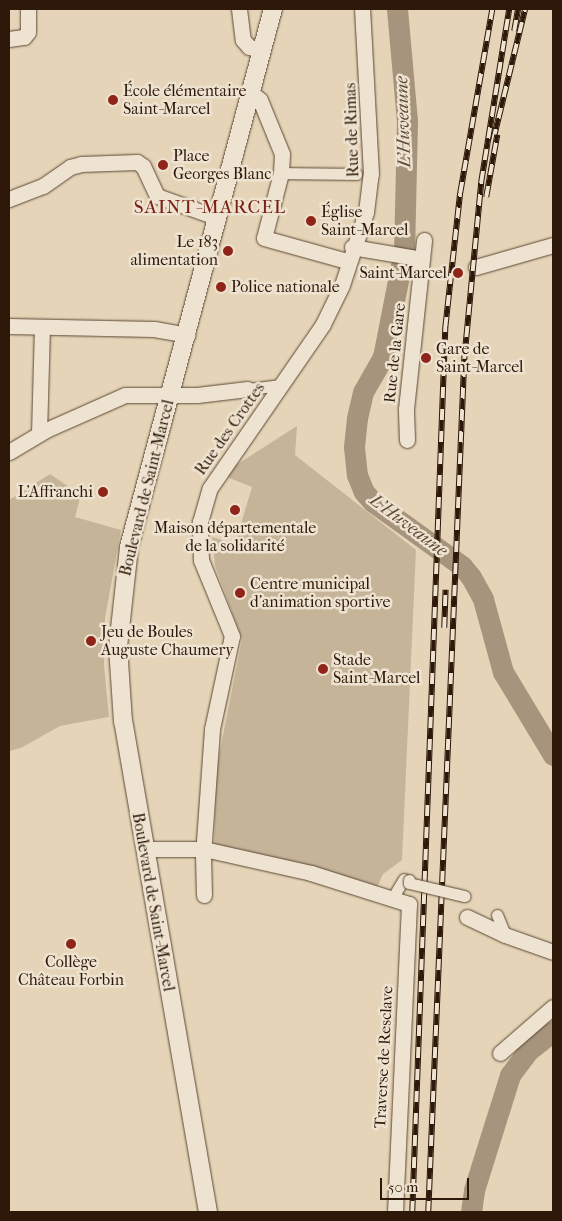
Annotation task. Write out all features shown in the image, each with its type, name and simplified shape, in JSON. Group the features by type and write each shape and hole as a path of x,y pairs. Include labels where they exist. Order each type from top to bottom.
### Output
{"street":[{"path":"9,39 24,37 28,32 28,9 32,9"},
{"path":"239,9 244,40 250,47 262,50"},
{"name":"Boulevard de Saint-Marcel","path":"208,1212 123,722 118,647 129,547 171,396 272,9"},
{"name":"Rue de Rimas","path":"350,254 371,188 362,9"},
{"path":"251,92 260,100 282,154 281,173 264,238 350,254 394,255 419,259"},
{"path":"9,199 43,186 70,167 81,164 136,162 143,166 157,196 218,218"},
{"path":"281,173 356,174"},
{"name":"Rue de la Gare","path":"407,440 406,409 419,259 424,240"},
{"path":"476,267 553,245"},
{"name":"Rue des Crottes","path":"204,895 204,849 212,729 232,636 201,560 200,522 210,488 323,324 342,285 350,254"},
{"path":"9,326 154,329 187,335"},
{"path":"42,327 43,432"},
{"path":"9,452 43,432 125,395 171,396 282,385"},
{"path":"144,849 204,849 311,872 392,897 407,879 409,883 464,896"},
{"name":"Traverse de Resclave","path":"392,897 409,904 395,1212"},
{"path":"497,915 504,935"},
{"path":"467,917 504,935 553,952"},
{"path":"500,1053 553,1007"}],"shaded area":[{"name":"Stade Saint-Marcel","path":"297,426 295,455 416,550 402,860 383,874 377,887 214,848 216,771 242,639 215,566 212,537 235,544 252,487 227,477 230,469"},
{"path":"50,474 81,495 75,517 121,530 105,618 104,665 109,717 60,726 21,748 9,751 9,500"}],"waterway":[{"name":"L'Huveaune","path":"397,9 407,121 404,250 383,357 363,392 357,418 354,447 357,475 364,492 373,502 462,566 471,577 483,599 503,672 553,755"},
{"name":"L'Huveaune","path":"471,1212 474,1190 510,1075 529,1050 553,1031"}],"railway":[{"path":"412,1212 445,328 460,193 492,9"},
{"path":"428,1212 464,359 481,182 509,9"},
{"path":"514,31 518,9"},
{"path":"493,140 525,9"},
{"path":"486,197 497,135"},
{"path":"444,628 445,590"}],"place":[{"name":"École élémentaire Saint-Marcel","path":"113,100"},
{"name":"Place Georges Blanc","path":"163,165"},
{"name":"Église Saint-Marcel","path":"311,221"},
{"name":"Le 183 alimentation","path":"228,251"},
{"name":"Saint-Marcel","path":"458,273"},
{"name":"Police nationale","path":"221,287"},
{"name":"Gare de Saint-Marcel","path":"426,358"},
{"name":"L'Affranchi","path":"103,492"},
{"name":"Maison départementale de la solidarité","path":"235,510"},
{"name":"Centre municipal d'animation sportive","path":"240,593"},
{"name":"Jeu de Boules Auguste Chaumery","path":"91,641"},
{"name":"Stade Saint-Marcel","path":"323,669"},
{"name":"Collège Château Forbin","path":"71,944"}],"district":[{"name":"SAINT-MARCEL","path":"210,208"}]}
